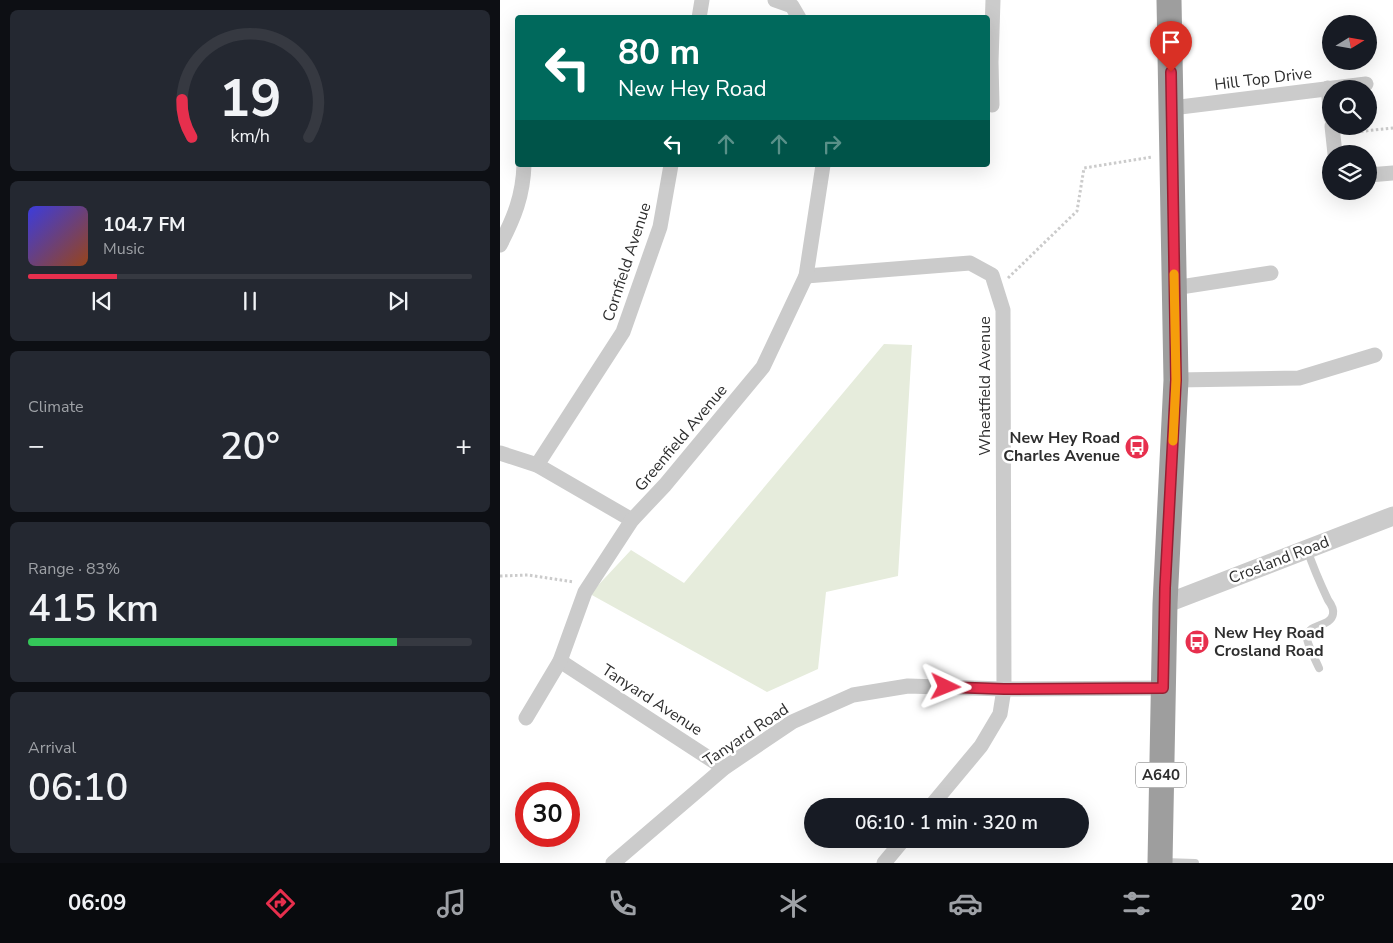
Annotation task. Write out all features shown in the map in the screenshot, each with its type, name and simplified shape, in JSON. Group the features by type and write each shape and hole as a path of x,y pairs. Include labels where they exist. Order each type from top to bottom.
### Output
{"highway":[{"name":"A640","path":"1160,862 1165,604 1176,380 1169,0"}],"street":[{"path":"700,15 702,0"},
{"path":"775,0 792,6 797,15"},
{"path":"990,46 993,0"},
{"path":"990,76 992,105"},
{"name":"Hill Top Drive","path":"1172,108 1322,89"},
{"path":"502,236 517,208 523,186 524,167"},
{"name":"Cornfield Avenue","path":"537,465 623,332 660,227 671,167"},
{"name":"Greenfield Avenue","path":"526,718 560,661 585,592 632,520 665,485 763,367 806,276 824,167"},
{"path":"1377,175 1393,174"},
{"name":"Wheatfield Avenue","path":"806,276 970,263 992,275 1003,310 1004,689 1000,714 981,746 938,798"},
{"path":"1174,288 1272,273"},
{"path":"1176,380 1299,378 1375,355"},
{"path":"500,453 537,465 632,520"},
{"name":"Crosland Road","path":"1165,604 1393,516"},
{"name":"Tanyard Avenue","path":"560,661 724,768"},
{"name":"Tanyard Road","path":"614,863 724,768 792,722 852,695 908,686 1004,689 1163,688"},
{"path":"884,863 896,848"}],"lane":[{"path":"1307,550 1320,585 1334,610 1330,621 1311,629 1308,633 1307,639 1319,668"},
{"path":"1160,862 1195,863"}],"path":[{"path":"1377,129 1393,128"},
{"path":"996,289 1077,211 1084,168 1172,154"},
{"path":"500,576 528,575 590,584"}],"green space":[{"path":"884,344 912,345 898,576 826,592 818,669 767,692 590,594 631,550 684,583"}],"slow traffic":[{"path":"1173,441 1176,380 1174,274"}],"place":[{"name":"New Hey Road Charles Avenue","path":"1137,447"},
{"name":"New Hey Road Crosland Road","path":"1197,642"}],"route":[{"path":"946,687 1004,689 1163,688 1165,588 1176,380 1171,72"}]}
